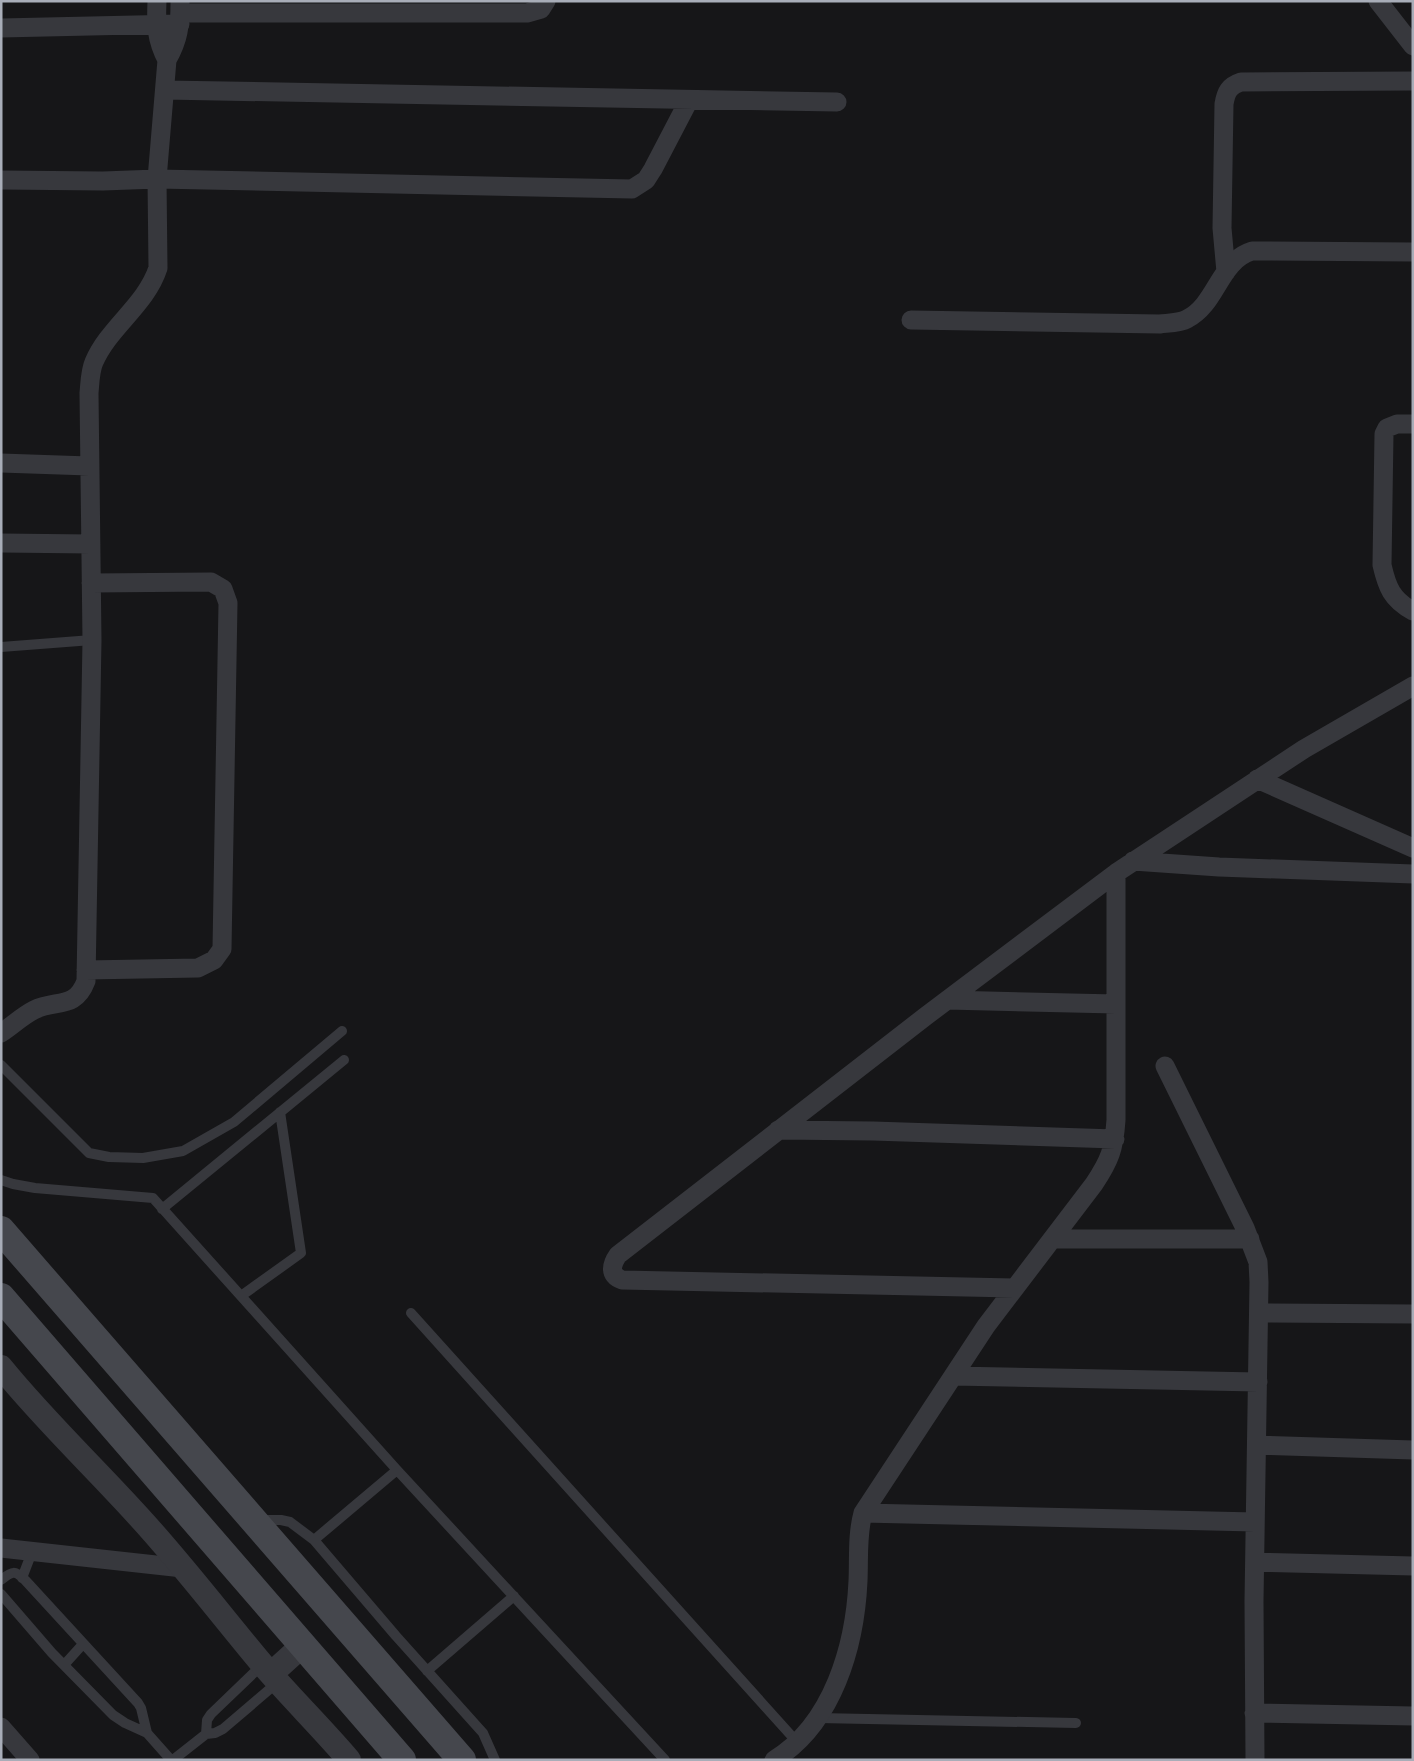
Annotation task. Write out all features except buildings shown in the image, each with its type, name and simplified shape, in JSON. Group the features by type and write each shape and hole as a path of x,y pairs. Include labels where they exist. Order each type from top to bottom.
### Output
{"main road":[{"path":"1,1230 462,1760"},
{"path":"1,1296 402,1760"},
{"path":"66,1371 97,1341"}],"street":[{"path":"157,1 156,25 160,46 167,60"},
{"path":"1,28 156,25 180,13 527,13 541,9 546,1"},
{"path":"1378,1 1413,46"},
{"path":"1,1033 35,1010 70,1001 78,996 86,981 92,640 88,393 93,364 106,340 154,281 158,268 157,179 164,90 167,60 179,34 180,13"},
{"path":"1226,272 1222,202 1224,104 1228,89 1234,84 1241,82 1413,80"},
{"path":"164,90 837,102"},
{"path":"1,180 103,181 157,179 632,189 646,180 688,100"},
{"path":"911,320 1160,324 1178,322 1186,320 1200,310 1235,260 1242,254 1252,251 1413,252"},
{"path":"1413,424 1397,424 1387,428 1384,434 1382,565 1385,578 1395,599 1413,612"},
{"path":"1,463 90,466"},
{"path":"1,543 91,544"},
{"path":"86,970 198,968 214,960 222,949 228,613 228,603 223,589 211,582 91,583"},
{"path":"1014,1288 622,1280 615,1278 612,1268 618,1255 947,1000 1116,873 1304,749 1413,686"},
{"path":"1257,779 1413,848"},
{"path":"1133,861 1219,867 1413,874"},
{"path":"774,1760 797,1742 818,1718 843,1667 854,1626 860,1525 863,1513 986,1326 1105,1167 1112,1152 1115,1139 1116,873"},
{"path":"947,1000 1116,1004"},
{"path":"1165,1066 1250,1239 1258,1262 1255,1760"},
{"path":"778,1130 1040,1135 1115,1139"},
{"path":"1052,1239 1250,1239"},
{"path":"1258,1313 1413,1314"},
{"path":"1,1367 26,1398 140,1518 271,1673 326,1732 349,1760"},
{"path":"953,1376 1258,1382"},
{"path":"1257,1445 1413,1450"},
{"path":"863,1513 1256,1522"},
{"path":"1,1548 183,1568"},
{"path":"1255,1562 1413,1566"},
{"path":"271,1673 303,1645"},
{"path":"1254,1713 1413,1716"},
{"path":"1,1727 30,1760"}],"lane":[{"path":"1,647 92,640"},
{"path":"1,1065 89,1153 109,1157 143,1158 183,1151 234,1122 342,1031"},
{"path":"162,1209 344,1060"},
{"path":"241,1296 301,1253 280,1112"},
{"path":"1,1180 35,1188 153,1198 397,1470 665,1760"},
{"path":"411,1313 797,1742"},
{"path":"314,1540 397,1470"},
{"path":"254,1520 282,1520 290,1522 314,1540 427,1671 483,1732 495,1760"},
{"path":"22,1578 32,1552"},
{"path":"1,1580 9,1573 17,1573 22,1578 138,1703 147,1733"},
{"path":"1,1594 64,1665 113,1715 124,1723 147,1733 172,1760 206,1734 223,1729 271,1673"},
{"path":"427,1671 514,1596"},
{"path":"64,1665 83,1644"},
{"path":"206,1734 207,1720 211,1714 271,1673"},
{"path":"818,1718 1076,1723"}]}
